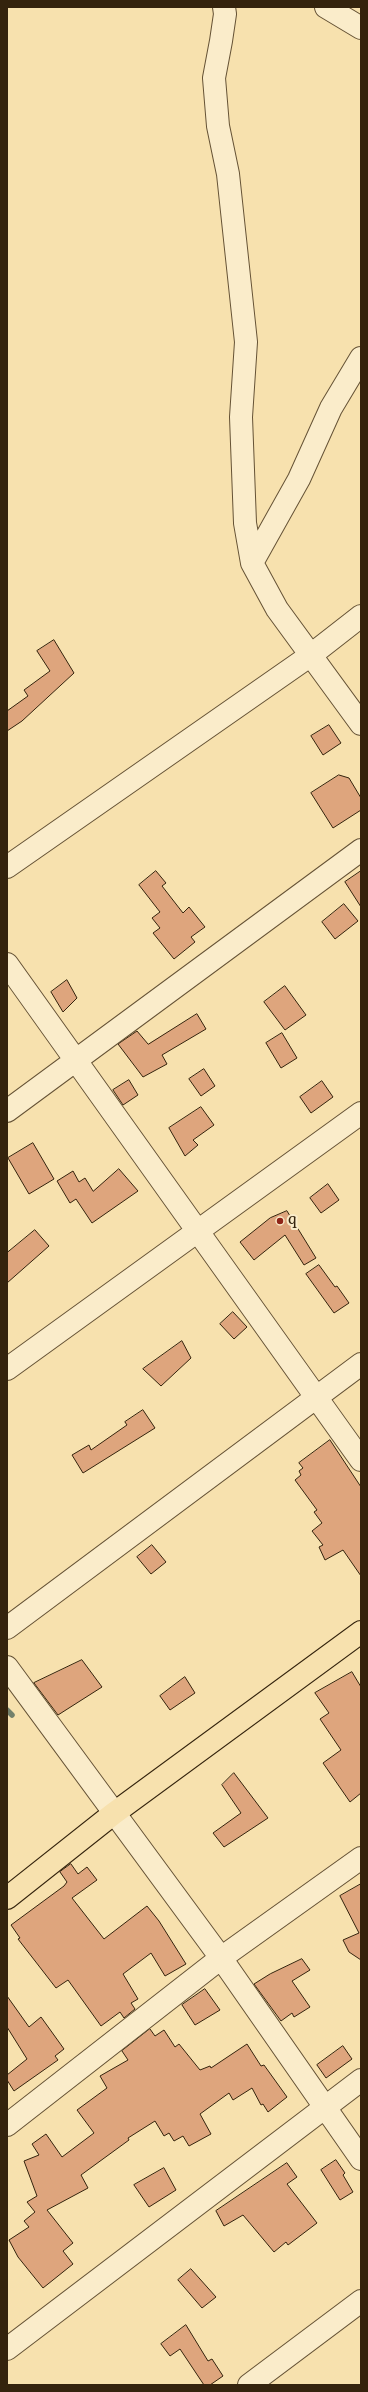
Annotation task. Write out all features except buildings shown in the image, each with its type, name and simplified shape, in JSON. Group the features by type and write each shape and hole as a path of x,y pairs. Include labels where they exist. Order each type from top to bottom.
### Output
{"main road":[{"path":"7,1898 113,1814 361,1632"}],"street":[{"path":"224,7 225,14 214,78 218,126 228,174 246,342 241,417 245,523 252,563 277,609 361,724"},
{"path":"326,7 355,19"},
{"path":"252,563 299,478 332,408 361,358"},
{"path":"7,867 311,655 361,616"},
{"path":"7,1111 361,850"},
{"path":"7,964 361,1460"},
{"path":"7,1369 361,1113"},
{"path":"7,1628 361,1364"},
{"path":"7,1667 113,1814 221,1958 361,2159"},
{"path":"7,2125 221,1958 361,1858"},
{"path":"7,2349 361,2080"},
{"path":"249,2385 361,2301"}],"waterway":[{"path":"7,1710 12,1715"}],"place":[{"name":"q","path":"280,1221"}]}
